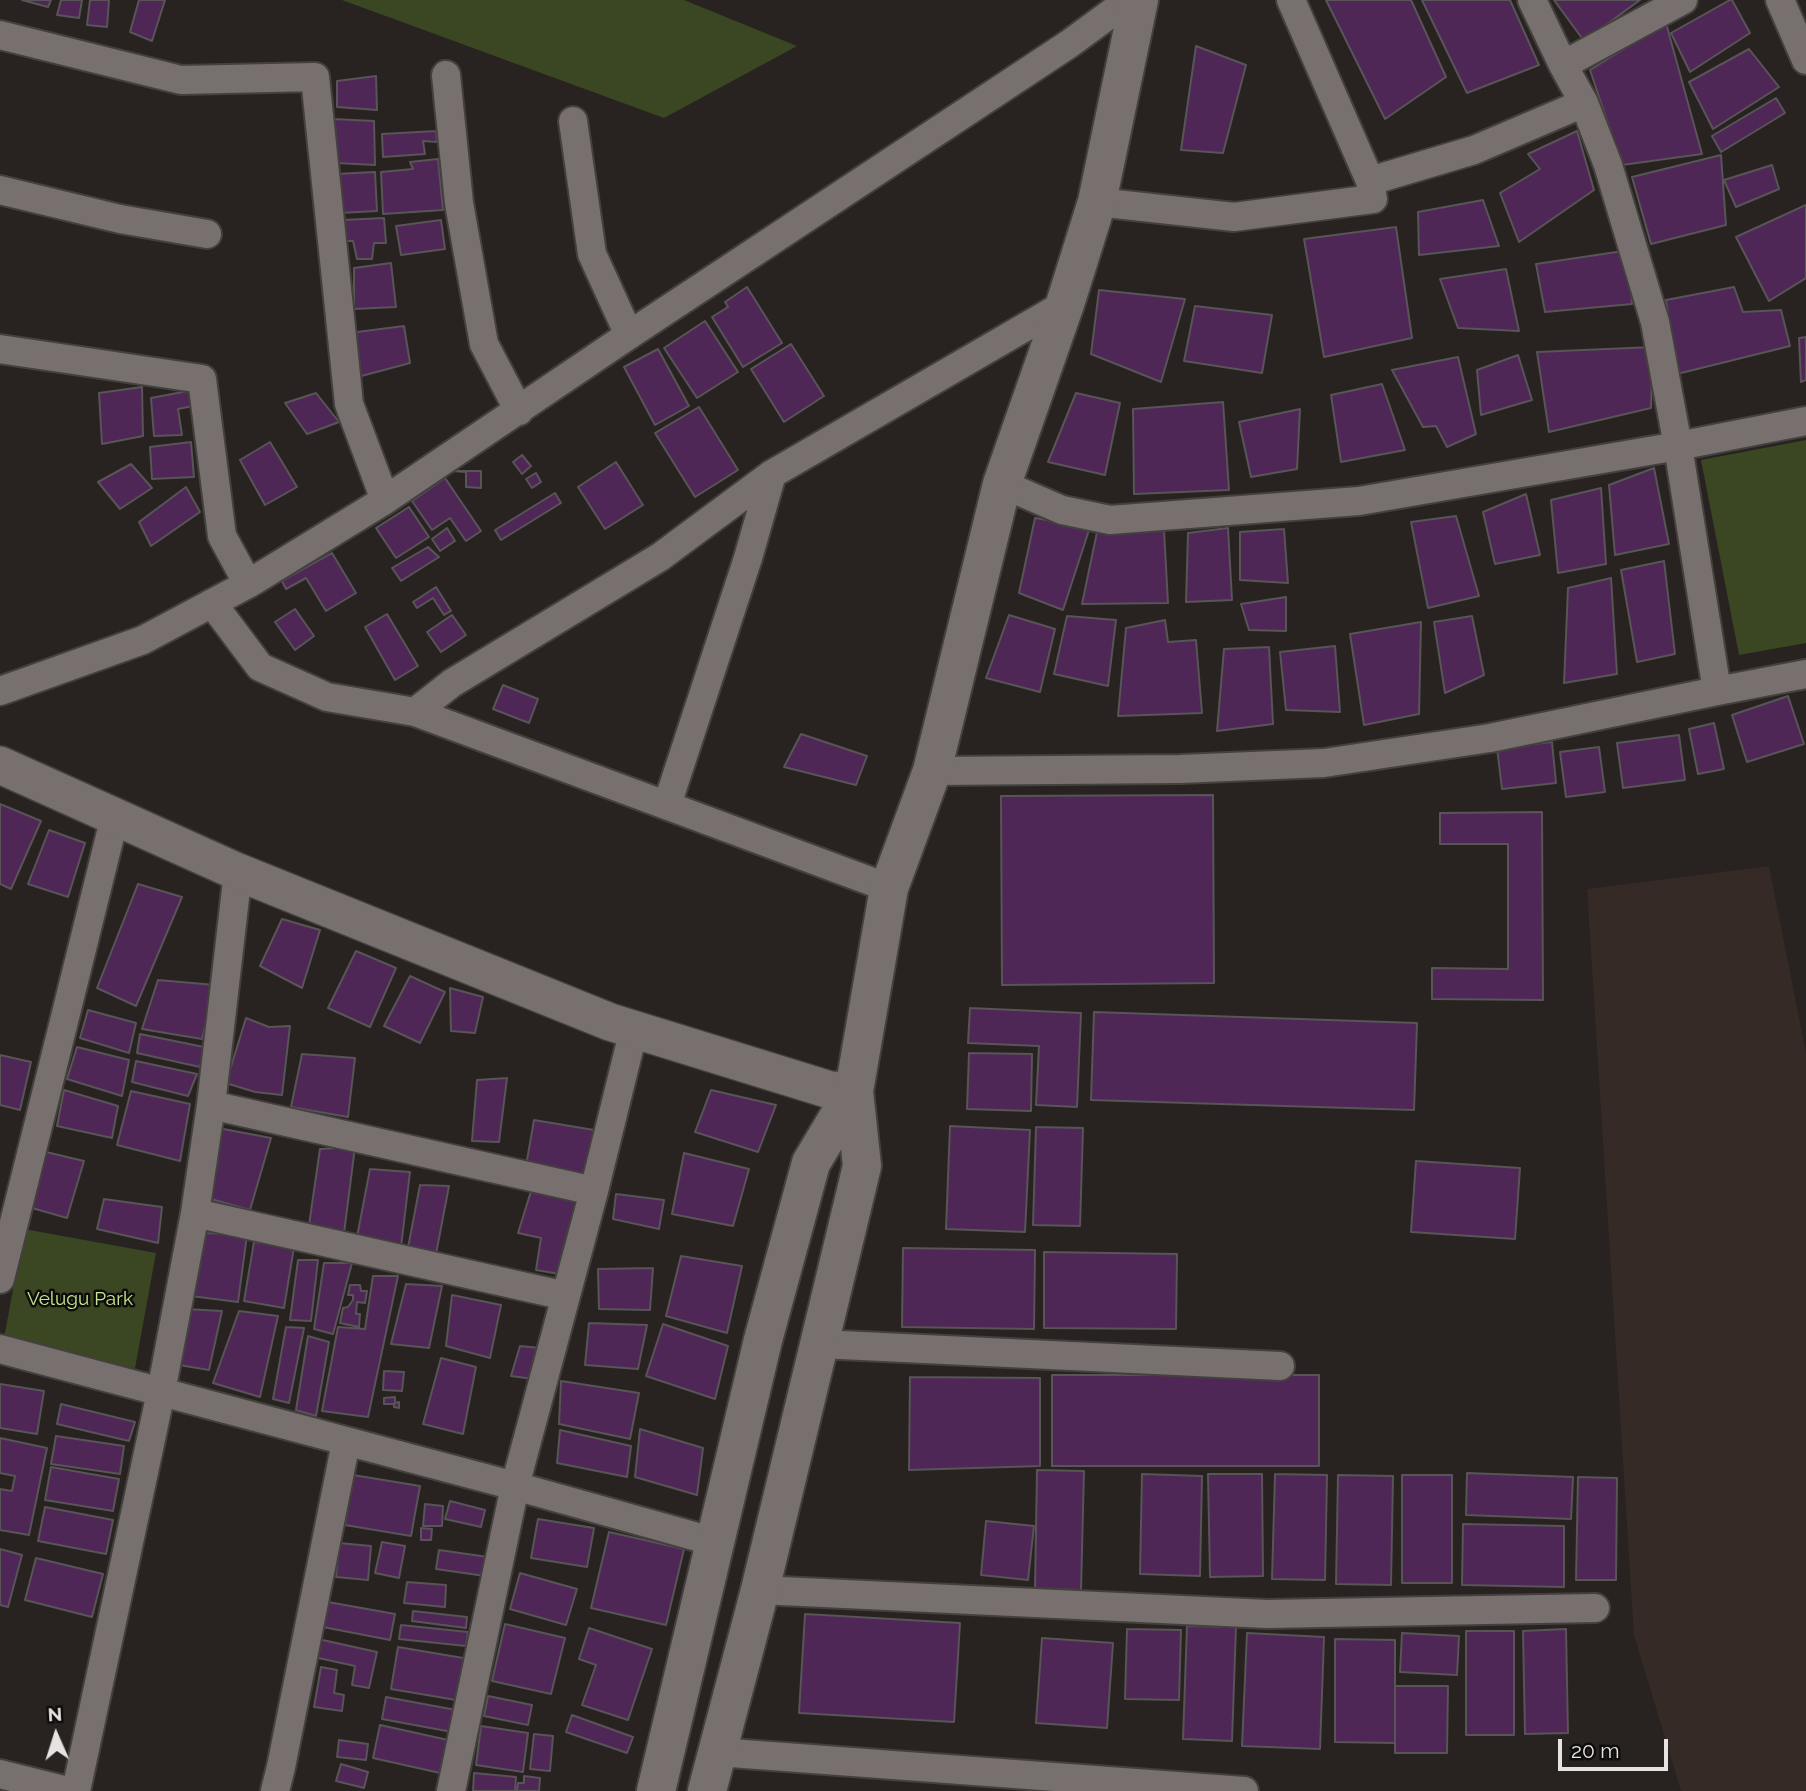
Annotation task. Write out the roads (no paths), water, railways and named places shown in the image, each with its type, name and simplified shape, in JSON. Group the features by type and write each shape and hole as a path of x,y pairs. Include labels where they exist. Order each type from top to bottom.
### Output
{"main road":[{"path":"707,1791 760,1590 862,1166 854,1091 889,888 932,771 1002,484 1065,304 1097,202 1139,0"},
{"path":"656,1791 764,1340 811,1163 854,1091"}],"street":[{"path":"0,691 143,640 248,584 386,500 629,335 1069,44 1129,0"},
{"path":"1097,202 1234,217 1373,199 1370,181 1291,0"},
{"path":"1532,0 1584,103 1608,165 1655,323 1678,446 1717,691"},
{"path":"1563,65 1683,0"},
{"path":"1780,0 1806,60"},
{"path":"0,36 181,80 315,77 349,404 386,500"},
{"path":"446,75 459,203 484,344 519,411"},
{"path":"1370,181 1474,150 1584,103"},
{"path":"573,121 592,254 629,335"},
{"path":"0,190 120,219 208,234"},
{"path":"415,712 452,683 660,557 772,474 1065,304"},
{"path":"0,349 202,379 222,536 248,584"},
{"path":"1002,484 1062,509 1110,520 1359,501 1806,421"},
{"path":"667,804 748,558 772,474"},
{"path":"212,603 260,667 327,697 415,712 889,888"},
{"path":"932,771 1324,763 1490,738 1806,674"},
{"path":"0,765 238,872 597,1017 830,1090 854,1091"},
{"path":"0,1279 115,816"},
{"path":"76,1791 161,1392 195,1213 211,1105 238,872"},
{"path":"451,1791 515,1486 594,1191 634,1029"},
{"path":"211,1105 594,1191"},
{"path":"195,1213 566,1296"},
{"path":"820,1344 1280,1366"},
{"path":"0,1349 715,1542"},
{"path":"275,1791 346,1442"},
{"path":"760,1590 1267,1614 1595,1608"},
{"path":"717,1752 1244,1791"},
{"path":"0,1774 68,1791"}],"park label":[{"name":"Velugu Park","path":"80,1299"}]}
